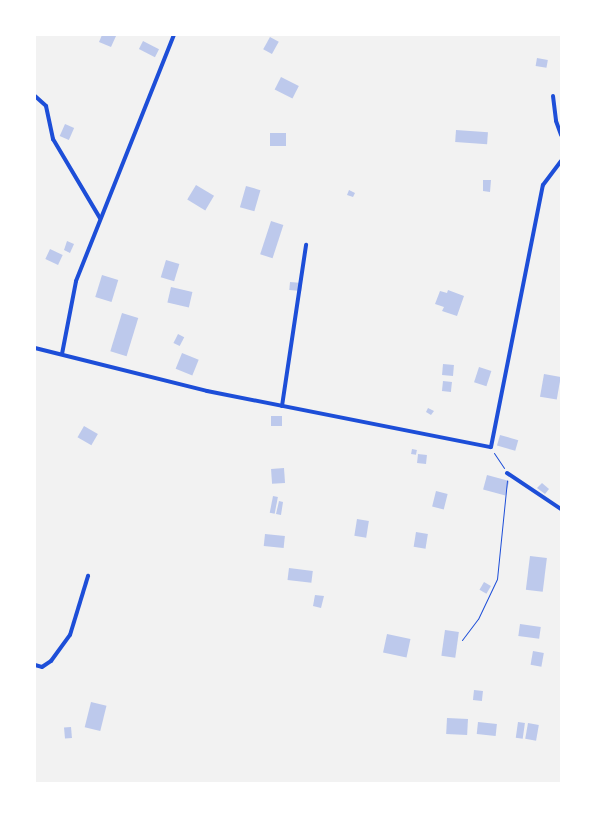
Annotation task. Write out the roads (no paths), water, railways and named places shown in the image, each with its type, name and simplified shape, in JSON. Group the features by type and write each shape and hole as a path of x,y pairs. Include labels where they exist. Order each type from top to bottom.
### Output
{"street":[{"path":"62,354 76,281 174,35"},
{"path":"35,96 46,106 53,139 100,218"},
{"path":"553,96 556,121 561,135"},
{"path":"35,348 207,391 490,447 543,185 561,161"},
{"path":"282,406 306,245"},
{"path":"507,472 561,509"},
{"path":"35,665 42,667 52,661 70,635 88,576"}]}
